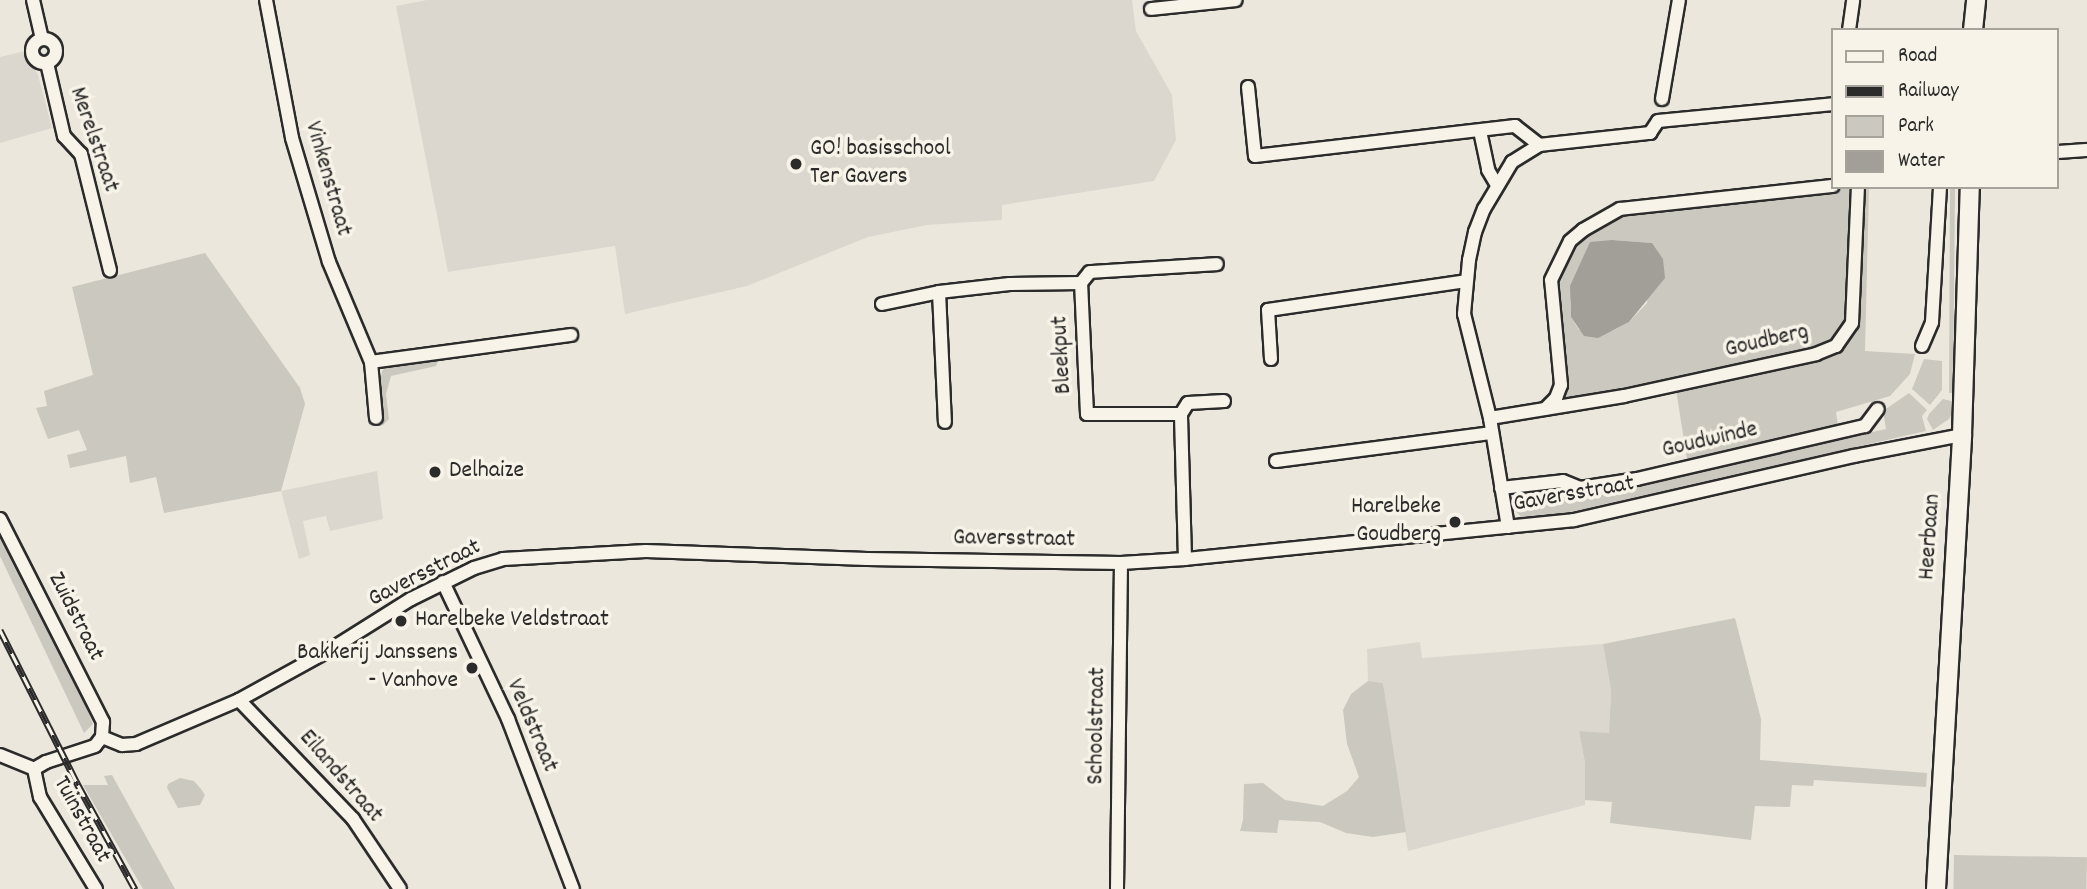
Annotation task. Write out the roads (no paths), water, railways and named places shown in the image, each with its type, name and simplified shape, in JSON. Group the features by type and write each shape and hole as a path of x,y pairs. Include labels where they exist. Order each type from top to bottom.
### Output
{"street":[{"name":"Merelstraat","path":"33,0 42,39 52,42 56,50 54,59 47,63 64,136 81,154 110,270"},
{"name":"Vinkenstraat","path":"267,0 292,138 328,262 370,362 376,418"},
{"path":"1151,9 1236,0"},
{"path":"1662,99 1679,0"},
{"path":"1849,28 1853,0"},
{"path":"1973,28 1976,0"},
{"path":"1248,87 1255,156 1516,126 1527,132 1539,145"},
{"path":"1508,527 1490,418 1464,314 1466,281 1475,232 1497,185 1512,162 1539,145 1650,134 1658,121 1832,104"},
{"path":"1480,131 1488,170 1497,185"},
{"path":"2059,152 2087,150"},
{"path":"1545,409 1556,398 1562,385 1551,280 1570,241 1583,230 1620,209 1832,186"},
{"name":"Goudberg","path":"1490,418 1624,396 1816,354 1836,346 1852,323 1858,189"},
{"path":"1922,346 1932,322 1940,189"},
{"name":"Heerbaan","path":"1936,889 1962,435 1970,189"},
{"name":"Bleekput","path":"1217,264 1090,272 1081,283 1087,414 1181,414 1188,403 1224,401"},
{"path":"1271,359 1268,310 1466,281"},
{"name":"Bleekput","path":"882,304 939,292 1010,284 1081,283"},
{"path":"939,292 945,422"},
{"path":"370,362 571,335"},
{"name":"Goudwinde","path":"1502,488 1563,481 1580,488 1637,479 1865,426 1878,409"},
{"path":"1181,414 1185,559"},
{"path":"1276,461 1492,433"},
{"name":"Gaversstraat","path":"102,737 122,745 136,744 239,700 443,582 503,559 646,551 777,557 1121,563 1185,559 1574,520 1854,456 1962,435"},
{"name":"Zuidstraat","path":"0,519 103,717 102,737"},
{"name":"Schoolstraat","path":"1117,889 1121,563"},
{"name":"Veldstraat","path":"443,582 508,719 573,889"},
{"name":"Eilandstraat","path":"239,700 353,819 400,889"},
{"path":"0,755 34,769 46,762 95,746 102,737"},
{"name":"Tuinstraat","path":"34,769 40,797 96,889"}],"water":[{"path":"1612,240 1652,243 1663,259 1665,278 1629,322 1598,338 1584,336 1571,317 1570,286 1590,242"}],"railway":[{"path":"0,630 78,785 135,889"}],"place":[{"name":"GO! basisschool Ter Gavers","path":"796,164"},
{"name":"Delhaize","path":"435,472"},
{"name":"Harelbeke Goudberg","path":"1455,522"},
{"name":"Harelbeke Veldstraat","path":"401,621"},
{"name":"Bakkerij Janssens - Vanhove","path":"472,668"}]}
